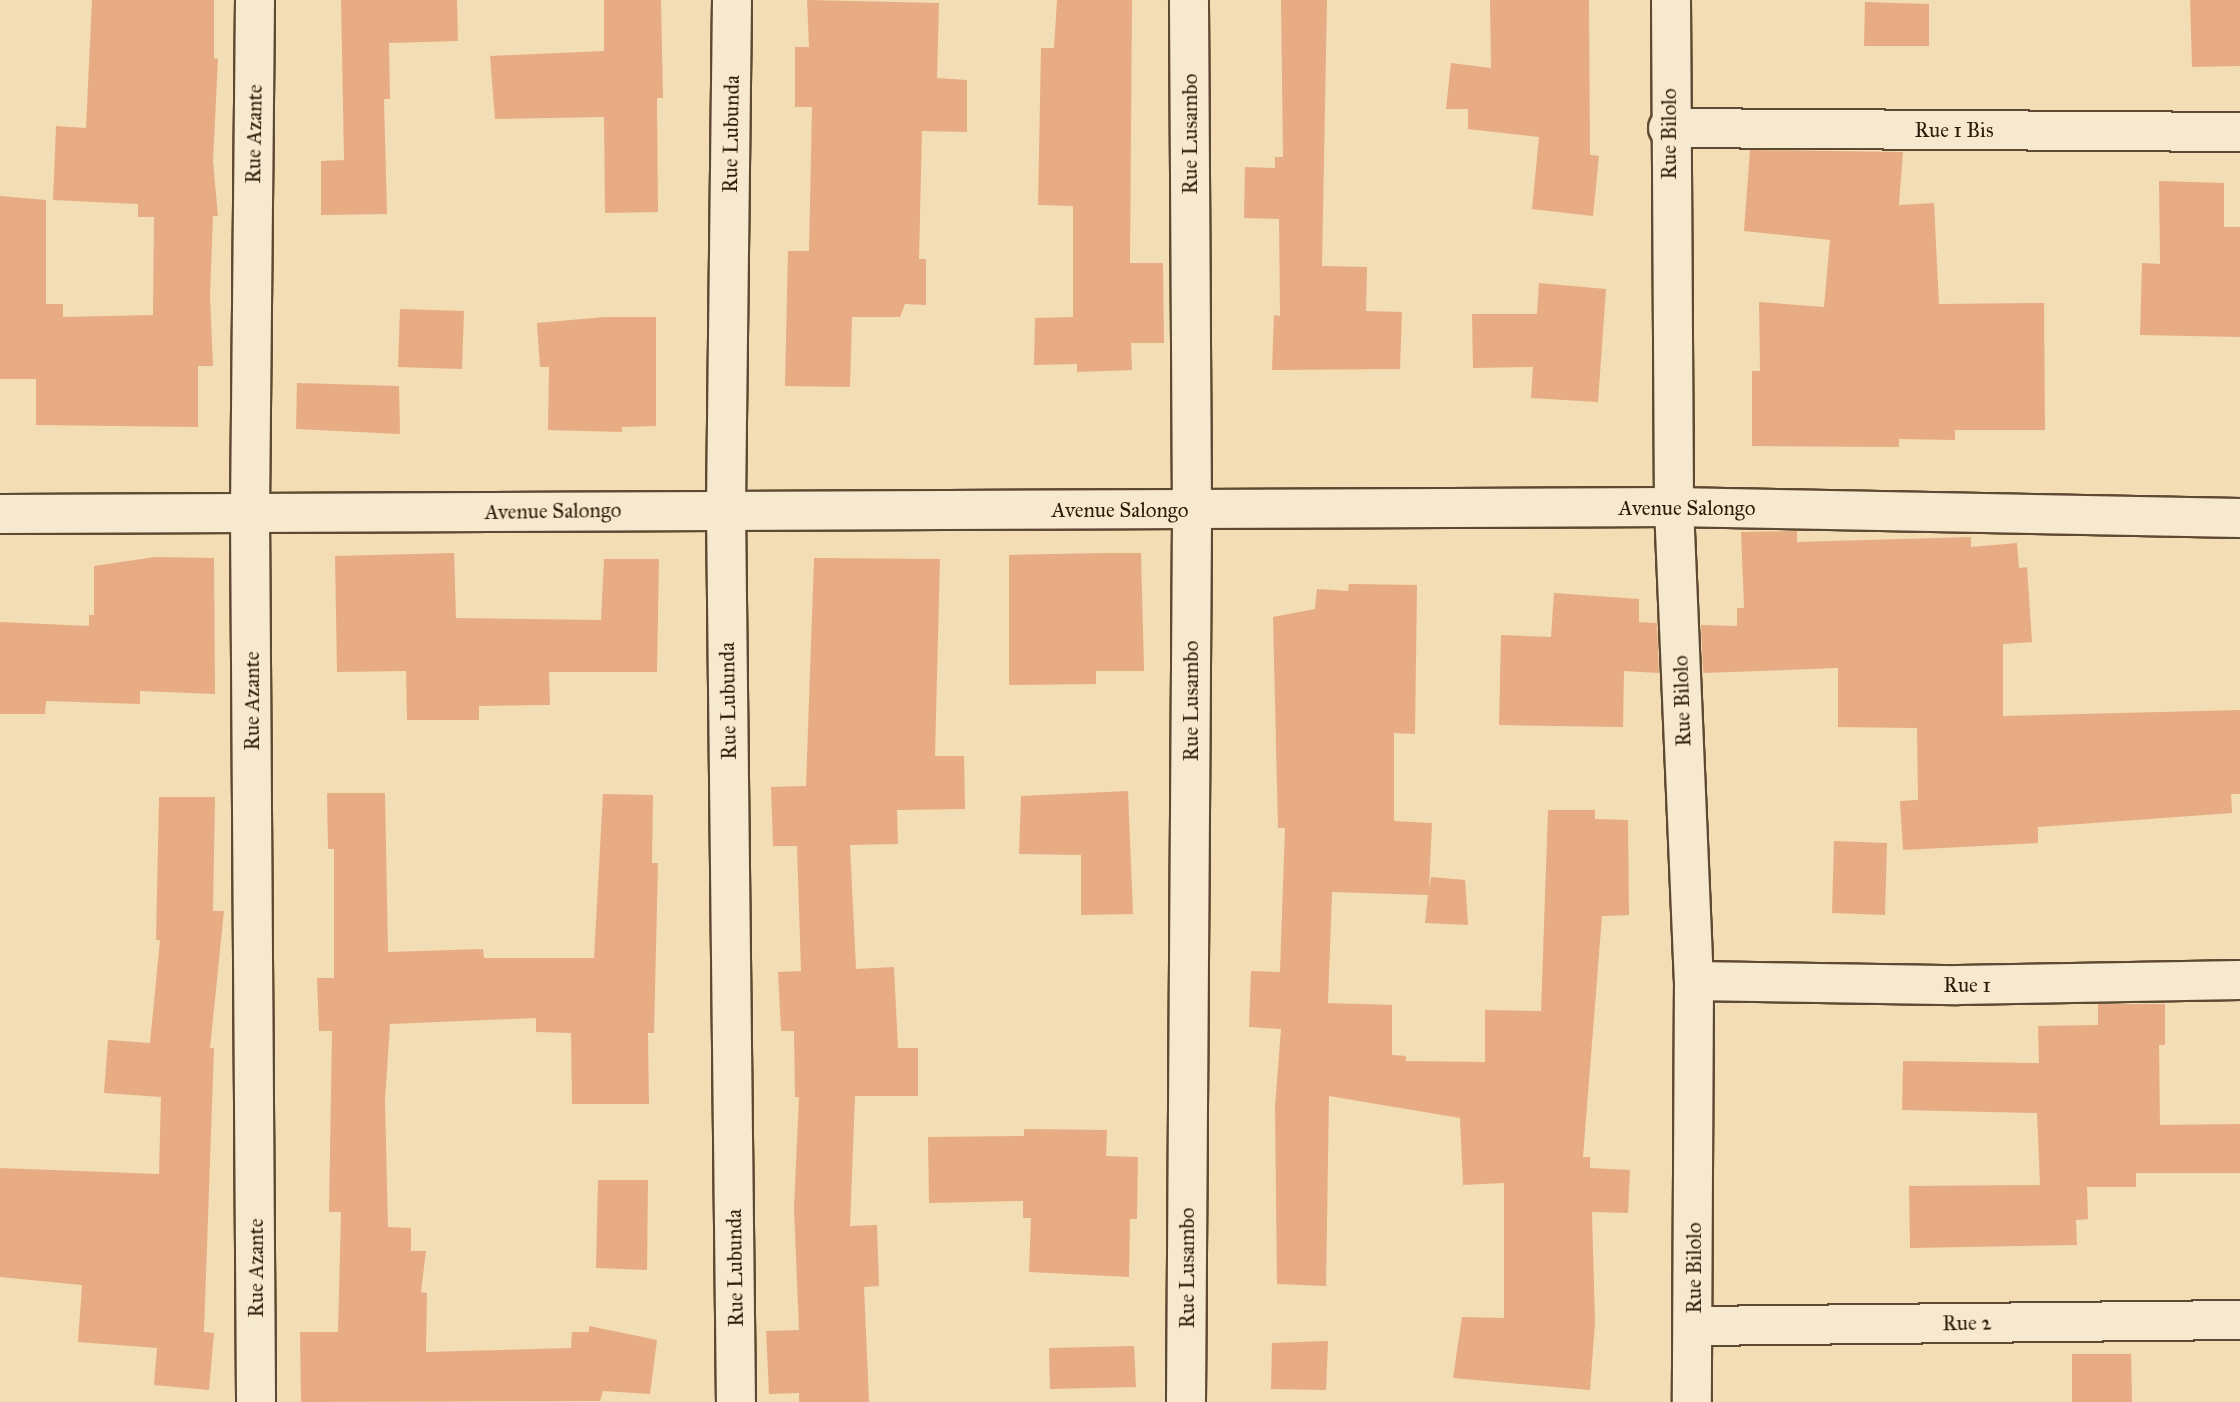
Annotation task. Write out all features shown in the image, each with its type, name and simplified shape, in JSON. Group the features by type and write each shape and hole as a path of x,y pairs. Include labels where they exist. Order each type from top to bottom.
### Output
{"street":[{"name":"Rue Azante","path":"255,0 250,515 257,1402"},
{"name":"Rue Lubunda","path":"733,0 726,509 736,1402"},
{"name":"Rue Lusambo","path":"1186,1402 1192,510 1189,0"},
{"name":"Rue Bilolo","path":"1671,0 1668,128 1674,507 1694,981 1692,1402"},
{"name":"Rue 1 Bis","path":"1668,128 2240,132"},
{"name":"Avenue Salongo","path":"0,514 1674,507 2240,518"},
{"name":"Rue 1","path":"1694,981 1958,985 2240,980"},
{"name":"Rue 2","path":"1694,1326 2240,1320"}],"building":[{"path":"92,0 214,0 214,58 218,59 213,161 218,216 213,216 210,296 213,366 198,366 198,427 36,425 36,379 0,379 0,196 46,200 46,304 63,304 63,317 153,315 154,217 138,217 138,204 53,200 56,126 86,128"},
{"path":"341,0 457,0 458,41 389,43 390,99 384,99 387,214 321,215 321,161 344,160"},
{"path":"604,0 661,0 663,98 657,98 658,212 605,213 604,117 495,119 490,56 604,51"},
{"path":"807,0 939,3 937,78 967,80 967,132 922,131 919,259 926,259 926,305 905,304 900,317 852,317 850,387 785,386 788,251 809,251 812,107 795,107 795,47 809,47"},
{"path":"1057,0 1132,0 1130,263 1163,263 1164,343 1131,343 1132,370 1077,372 1077,364 1034,365 1035,318 1073,317 1073,206 1038,205 1041,48 1054,48"},
{"path":"1281,0 1327,0 1322,266 1367,267 1366,311 1402,312 1400,369 1272,370 1274,315 1280,316 1279,219 1244,218 1245,167 1275,168 1275,157 1283,157"},
{"path":"1490,0 1589,0 1590,155 1599,156 1593,216 1532,209 1539,137 1468,129 1468,109 1446,109 1451,63 1491,68"},
{"path":"2190,0 2240,0 2240,66 2192,67"},
{"path":"1865,2 1929,4 1929,46 1864,46"},
{"path":"1750,150 1903,152 1899,205 1934,203 1939,304 2044,303 2045,430 1955,430 1955,440 1899,439 1899,447 1752,446 1752,371 1760,371 1759,302 1824,307 1830,240 1744,231"},
{"path":"2159,181 2224,183 2224,227 2240,227 2240,337 2140,335 2142,263 2160,264"},
{"path":"1539,283 1606,289 1598,402 1531,398 1533,367 1473,368 1472,314 1537,314"},
{"path":"400,309 464,311 462,369 398,367"},
{"path":"605,317 656,317 656,426 622,427 622,432 548,430 549,367 540,367 537,323"},
{"path":"297,383 399,386 400,434 296,429"},
{"path":"1797,531 1797,542 1971,537 1971,547 2017,543 2019,568 2027,567 2032,642 2003,644 2003,716 2240,710 2240,794 2231,794 2232,813 2038,827 2038,843 1903,850 1900,801 1918,800 1917,728 1838,727 1838,668 1703,673 1701,625 1737,626 1737,608 1744,608 1741,532"},
{"path":"454,553 456,618 601,620 604,559 659,559 657,672 549,672 550,705 479,706 479,720 407,720 406,671 337,672 335,556"},
{"path":"1141,553 1144,671 1096,671 1096,684 1009,685 1009,555"},
{"path":"155,557 214,558 215,694 140,691 140,704 46,701 45,714 0,714 0,622 89,626 89,615 94,615 94,566"},
{"path":"814,558 940,559 935,756 964,756 965,809 897,810 898,844 850,845 856,969 894,967 898,1048 918,1048 918,1096 855,1096 850,1226 877,1225 879,1286 864,1287 869,1402 799,1402 799,1393 769,1394 766,1331 799,1330 794,1208 799,1097 795,1097 794,1031 781,1031 778,972 801,971 797,846 773,846 771,787 806,786"},
{"path":"1349,584 1417,585 1415,734 1394,733 1394,821 1432,823 1429,888 1431,877 1465,880 1468,925 1425,923 1428,895 1332,892 1328,1003 1392,1005 1392,1055 1406,1056 1406,1061 1485,1062 1485,1010 1541,1011 1548,810 1595,810 1595,819 1628,820 1629,915 1602,916 1583,1157 1590,1157 1590,1168 1630,1170 1628,1213 1592,1212 1595,1322 1590,1390 1453,1378 1462,1317 1504,1318 1504,1183 1463,1185 1460,1118 1329,1096 1326,1286 1277,1284 1275,1107 1281,1029 1249,1027 1251,971 1280,972 1285,828 1278,828 1273,617 1315,609 1317,589 1348,591"},
{"path":"1554,593 1639,599 1639,622 1657,623 1659,673 1624,671 1623,727 1499,725 1501,635 1551,637"},
{"path":"1128,791 1133,914 1081,915 1081,855 1019,854 1021,796"},
{"path":"327,793 385,793 388,952 483,949 484,958 594,958 603,794 653,795 652,863 658,863 654,1033 648,1033 649,1104 572,1104 571,1033 536,1032 536,1018 390,1024 385,1101 388,1227 411,1228 411,1251 426,1251 421,1292 427,1293 426,1352 571,1348 572,1332 589,1332 589,1326 657,1340 650,1394 603,1391 600,1401 301,1402 300,1332 338,1332 341,1212 329,1212 332,1031 319,1031 317,978 334,978 334,849 328,849"},
{"path":"159,797 215,797 213,911 224,911 210,1048 214,1048 204,1332 214,1333 209,1390 154,1385 157,1348 78,1342 82,1285 0,1277 0,1168 159,1174 161,1097 104,1093 108,1040 150,1043 160,940 156,940"},
{"path":"1834,841 1887,843 1885,915 1832,913"},
{"path":"2098,1004 2165,1004 2165,1045 2159,1045 2160,1125 2240,1124 2240,1173 2136,1173 2136,1187 2087,1187 2088,1219 2076,1220 2077,1245 1910,1248 1909,1186 2040,1185 2037,1113 1902,1110 1903,1061 2039,1063 2038,1026 2098,1025"},
{"path":"1024,1129 1107,1130 1106,1156 1138,1157 1137,1219 1130,1219 1129,1277 1029,1272 1031,1218 1023,1218 1023,1201 929,1203 928,1137 1024,1136"},
{"path":"598,1180 648,1180 647,1270 596,1268"},
{"path":"1328,1341 1326,1390 1271,1389 1272,1343"},
{"path":"1134,1346 1136,1387 1050,1389 1049,1348"},
{"path":"2072,1354 2131,1354 2132,1402 2072,1402"}]}
